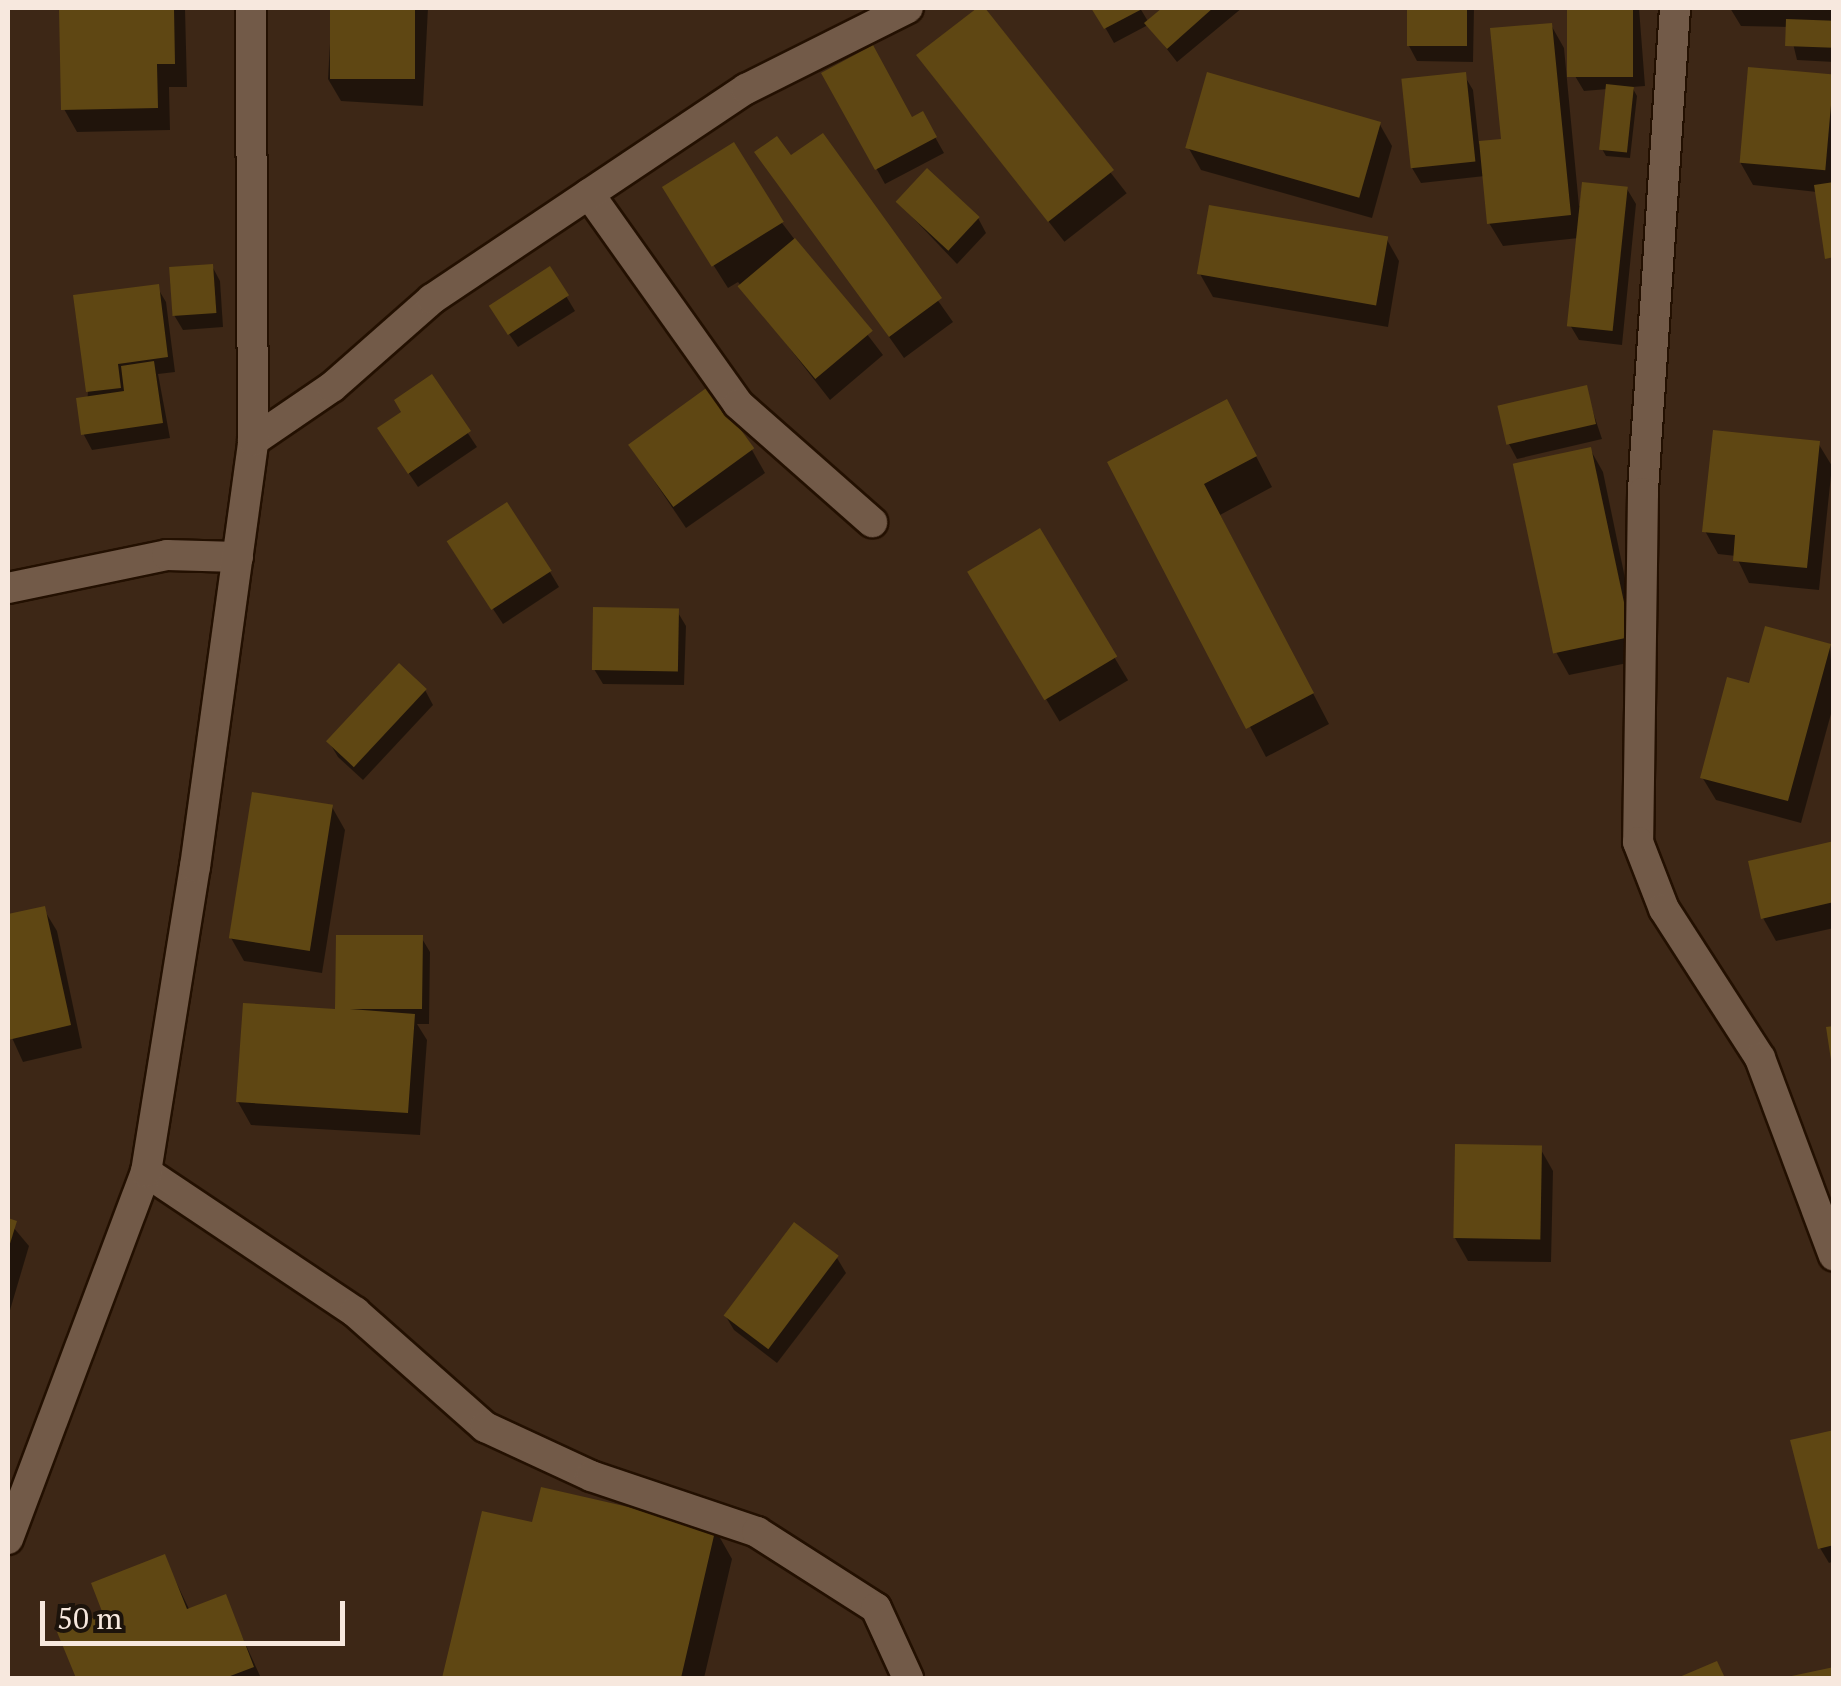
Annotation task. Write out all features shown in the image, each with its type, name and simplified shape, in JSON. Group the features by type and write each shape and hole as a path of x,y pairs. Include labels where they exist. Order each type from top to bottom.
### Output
{"street":[{"path":"8,1539 146,1172 253,441 250,8"},
{"path":"253,441 332,387 432,299 746,89 908,8"},
{"path":"1676,8 1643,493 1638,842 1664,908 1760,1058 1834,1256"},
{"path":"589,194 738,404 872,522"},
{"path":"8,588 167,555 238,557"},
{"path":"146,1172 355,1312 484,1427 591,1476 757,1532 876,1608 908,1678"}],"building":[{"path":"59,8 174,8 175,64 157,64 158,108 61,110"},
{"path":"330,8 415,8 415,79 330,79"},
{"path":"977,8 985,8 1114,170 1048,222 916,55"},
{"path":"1091,8 1144,8 1104,29"},
{"path":"1162,8 1213,8 1167,49 1144,23"},
{"path":"1407,8 1467,8 1467,46 1407,46"},
{"path":"1567,8 1633,8 1633,77 1567,77"},
{"path":"1786,19 1834,21 1833,48 1785,46"},
{"path":"1552,23 1571,215 1487,224 1479,141 1501,139 1490,28"},
{"path":"873,45 912,117 923,111 937,137 875,170 821,73"},
{"path":"1748,67 1834,74 1825,170 1740,163"},
{"path":"1207,72 1381,122 1359,198 1185,148"},
{"path":"1466,72 1475,162 1411,168 1401,79"},
{"path":"1606,84 1634,87 1627,153 1599,150"},
{"path":"823,133 942,298 889,337 754,152 777,136 791,155"},
{"path":"734,142 784,222 712,267 662,187"},
{"path":"927,168 980,217 948,251 896,202"},
{"path":"1582,182 1628,187 1613,331 1567,326"},
{"path":"1834,182 1834,257 1825,259 1814,185"},
{"path":"1209,205 1388,237 1376,306 1197,274"},
{"path":"795,238 873,331 815,379 738,286"},
{"path":"213,264 216,313 173,316 169,267"},
{"path":"550,266 569,295 508,335 489,306"},
{"path":"159,284 168,357 118,364 121,388 86,392 73,295"},
{"path":"154,361 163,423 81,435 76,398 124,391 121,366"},
{"path":"432,374 471,431 408,474 377,428 401,412 394,400"},
{"path":"1587,385 1596,424 1506,445 1497,406"},
{"path":"709,386 754,448 673,507 628,445"},
{"path":"1227,399 1257,456 1204,484 1314,693 1246,729 1107,462"},
{"path":"1713,430 1820,441 1807,568 1733,561 1735,535 1702,532"},
{"path":"1591,447 1631,637 1553,653 1513,464"},
{"path":"507,502 552,571 491,610 447,541"},
{"path":"1040,528 1117,657 1044,700 967,572"},
{"path":"593,607 679,609 678,671 592,670"},
{"path":"1765,626 1831,644 1788,801 1700,778 1727,677 1749,683"},
{"path":"399,663 427,689 354,767 326,741"},
{"path":"252,792 333,805 310,951 229,938"},
{"path":"1834,841 1834,902 1761,919 1748,861"},
{"path":"45,906 71,1025 8,1040 8,914"},
{"path":"336,935 423,935 422,1009 350,1009 415,1014 408,1113 236,1102 243,1003 335,1009"},
{"path":"1834,1026 1834,1059 1831,1060 1826,1027"},
{"path":"1455,1144 1542,1146 1540,1240 1453,1238"},
{"path":"8,1218 17,1221 8,1250"},
{"path":"794,1222 839,1256 768,1349 724,1315"},
{"path":"1834,1430 1834,1545 1818,1549 1790,1440"},
{"path":"541,1487 716,1527 681,1678 442,1678 482,1511 532,1522"},
{"path":"165,1554 187,1609 226,1594 254,1667 225,1678 76,1678 57,1632 103,1614 91,1583"},
{"path":"1717,1661 1725,1678 1677,1678"},
{"path":"1834,1667 1834,1678 1787,1678 1787,1677"}]}
